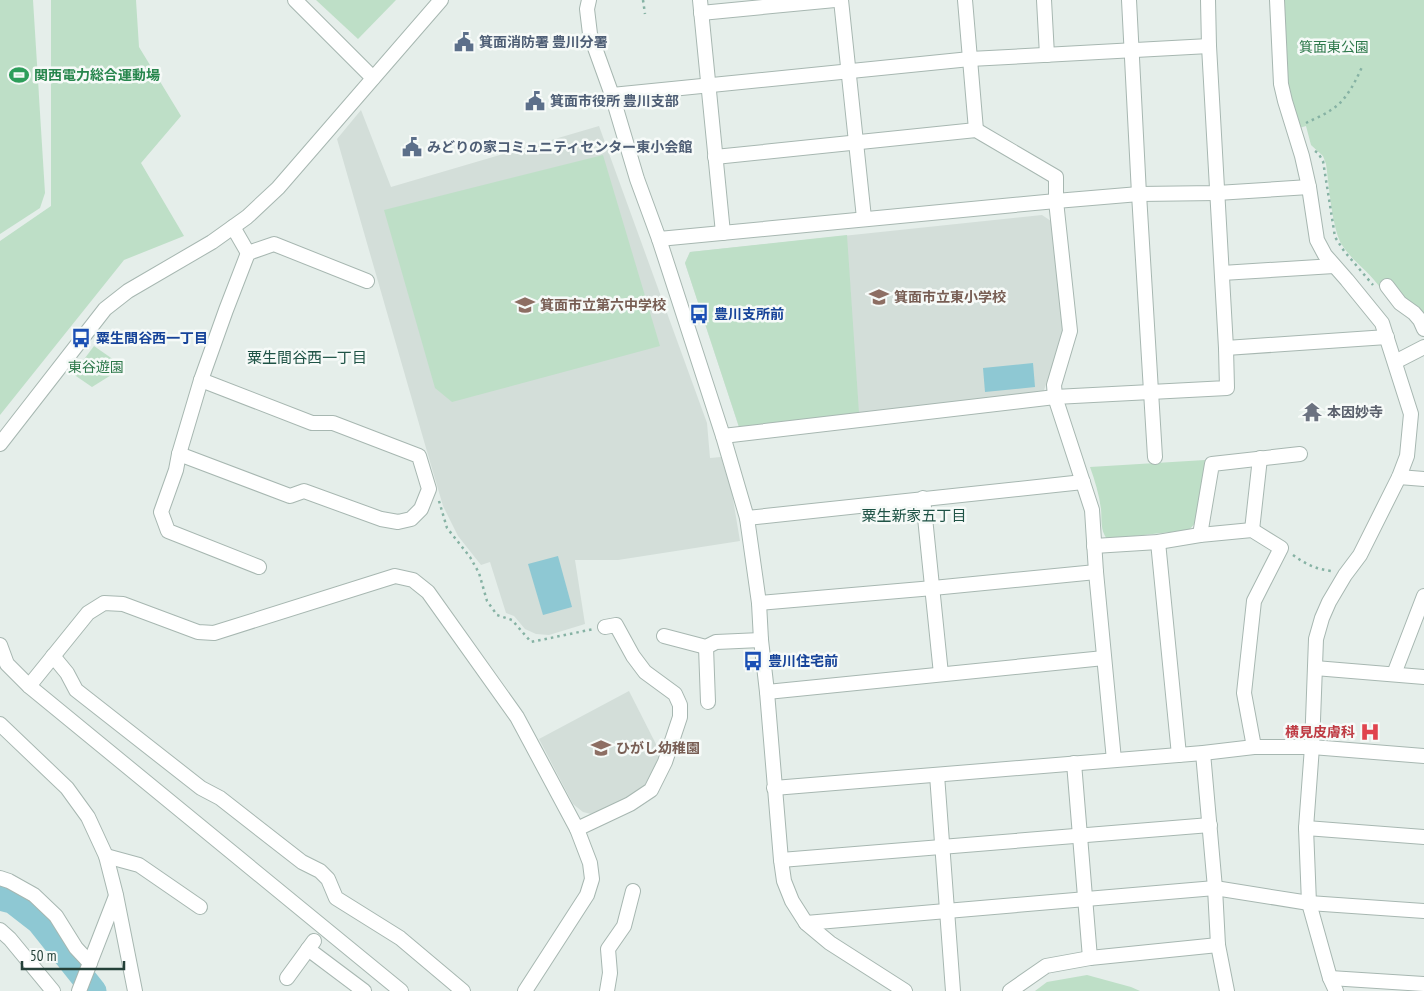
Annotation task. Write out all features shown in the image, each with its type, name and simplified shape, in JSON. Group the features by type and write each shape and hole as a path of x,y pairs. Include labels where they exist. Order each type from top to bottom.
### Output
{"street":[{"path":"295,0 373,78"},
{"path":"0,444 105,309 128,290 212,242 247,217 278,188 441,0"},
{"path":"589,0 587,9 590,34 612,95 637,179 659,239 723,436 747,518 758,603 784,881 792,901 806,922 830,942 905,991"},
{"path":"723,233 701,7 835,0"},
{"path":"841,0 864,218"},
{"path":"965,0 976,130"},
{"path":"1044,0 1047,55"},
{"path":"1129,0 1156,457"},
{"path":"723,436 1055,397 1227,388 1208,0"},
{"path":"1277,0 1281,84 1310,187 1317,240 1325,255 1382,323 1395,362 1418,414 1407,456 1399,477 1360,555 1344,575 1328,602 1316,639 1312,748 1306,828 1309,904 1330,978 1336,991"},
{"path":"612,95 970,59 1209,46"},
{"path":"715,156 976,130 1056,177 1056,200 1070,331 1054,385 1055,397 1092,510 1114,760"},
{"path":"659,239 1056,200 1139,194 1217,193 1310,187"},
{"path":"233,227 248,254"},
{"path":"259,567 168,531 161,512 176,470 201,380 226,310 248,254 274,244 367,281"},
{"path":"1222,273 1334,266"},
{"path":"1381,287 1400,304 1414,313 1424,329"},
{"path":"1226,348 1387,337"},
{"path":"1395,362 1424,347"},
{"path":"179,454 290,496 304,491 382,519 398,522 411,519 421,509 429,489 419,456 333,423 312,424 201,380"},
{"path":"1200,535 1212,464 1300,454"},
{"path":"1252,530 1260,458"},
{"path":"1399,477 1424,479"},
{"path":"747,518 1083,482"},
{"path":"923,498 941,674"},
{"path":"1094,546 1158,542 1200,535 1252,530 1281,548 1254,601 1244,693 1254,747"},
{"path":"1158,542 1179,755"},
{"path":"758,603 1096,572"},
{"path":"29,686 88,613 104,603 123,604 198,632 214,633 395,576 413,580 428,592 517,717 577,829 590,863 592,879 587,896 524,991"},
{"path":"1394,674 1424,596"},
{"path":"577,829 630,804 651,790 666,762 680,717 680,705 675,694 645,672 633,656 616,625 605,627"},
{"path":"664,636 706,647 716,642 761,640"},
{"path":"0,645 7,664 29,686 401,991"},
{"path":"706,647 708,702"},
{"path":"53,656 67,673 76,690 201,788 220,798 302,862 320,871 328,879 336,898 400,938 463,991"},
{"path":"767,692 1104,658"},
{"path":"1315,668 1424,677"},
{"path":"0,724 68,788 88,817 106,856 116,895 135,991"},
{"path":"774,788 1203,753 1254,747 1312,748 1424,756"},
{"path":"1203,753 1218,945 1227,991"},
{"path":"1074,764 1090,958"},
{"path":"937,775 954,991"},
{"path":"781,860 1210,825"},
{"path":"1306,828 1424,837"},
{"path":"106,856 139,865 200,907"},
{"path":"0,878 34,895 56,916 76,948 90,963"},
{"path":"806,922 947,912 1085,898 1215,888 1309,904 1424,911"},
{"path":"607,991 610,973 608,949 624,926 633,891"},
{"path":"79,991 116,895"},
{"path":"0,930 10,939 53,991"},
{"path":"287,978 311,945 364,991"},
{"path":"1010,991 1046,966 1090,958 1218,945"},
{"path":"1330,978 1424,984"}],"path":[{"path":"643,0 645,14"},
{"path":"1303,125 1331,110 1341,102 1352,87 1363,65"},
{"path":"1310,149 1318,153 1323,161 1335,237 1344,251 1381,287"},
{"path":"438,497 447,528 470,557 479,573 487,601 497,615 512,620 530,642 605,627"},
{"path":"1292,555 1303,563 1329,571"}],"shaded area":[{"name":"箕面市立第六中学校","path":"361,110 391,187 599,126 707,423 710,458 721,457 732,493 740,541 618,560 575,560 585,624 549,635 536,634 525,629 514,616 506,613 490,562 481,565 458,536 443,506 426,448 337,139"},
{"name":"箕面市立東小学校","path":"1042,215 1054,223 1064,332 1043,393 739,427 685,263 690,252"},
{"name":"ひがし幼稚園","path":"629,691 663,758 646,787 628,800 595,815 583,812 573,804 539,739"}],"green space":[{"name":"関西電力総合運動場","path":"0,0 33,0 45,193 40,208 0,234"},
{"path":"51,0 136,0 139,47 181,116 141,163 184,236 124,260 0,415 0,241 51,206"},
{"path":"316,0 396,0 358,39"},
{"name":"箕面東公園","path":"1281,0 1424,0 1424,319 1391,284 1381,289 1342,245 1331,206 1326,164 1323,156 1311,145 1306,126 1299,128 1288,92"},
{"path":"603,155 660,346 452,402 435,388 384,210"},
{"path":"847,235 859,413 739,427 685,263 690,252"},
{"name":"東谷遊園","path":"94,346 124,367 92,387 73,374"},
{"path":"1205,460 1197,521 1189,530 1107,539 1102,528 1099,498 1090,467"},
{"path":"1087,975 1140,991 1035,991 1047,982"}],"water":[{"path":"1033,363 1035,387 985,392 983,368"},
{"path":"558,556 572,607 543,615 528,564"}],"waterway":[{"path":"0,898 12,901 39,922 94,991"}],"place":[{"name":"箕面消防署 豊川分署","path":"464,42"},
{"name":"関西電力総合運動場","path":"19,75"},
{"name":"箕面市役所 豊川支部","path":"535,101"},
{"name":"みどりの家コミュニティセンター東小会館","path":"412,147"},
{"name":"箕面市立東小学校","path":"879,297"},
{"name":"箕面市立第六中学校","path":"525,305"},
{"name":"豊川支所前","path":"699,314"},
{"name":"粟生間谷西一丁目","path":"81,338"},
{"name":"本因妙寺","path":"1312,412"},
{"name":"豊川住宅前","path":"753,661"},
{"name":"横見皮膚科","path":"1370,732"},
{"name":"ひがし幼稚園","path":"601,748"}],"district":[{"name":"粟生間谷西一丁目","path":"307,357"},
{"name":"粟生新家五丁目","path":"914,515"}]}
